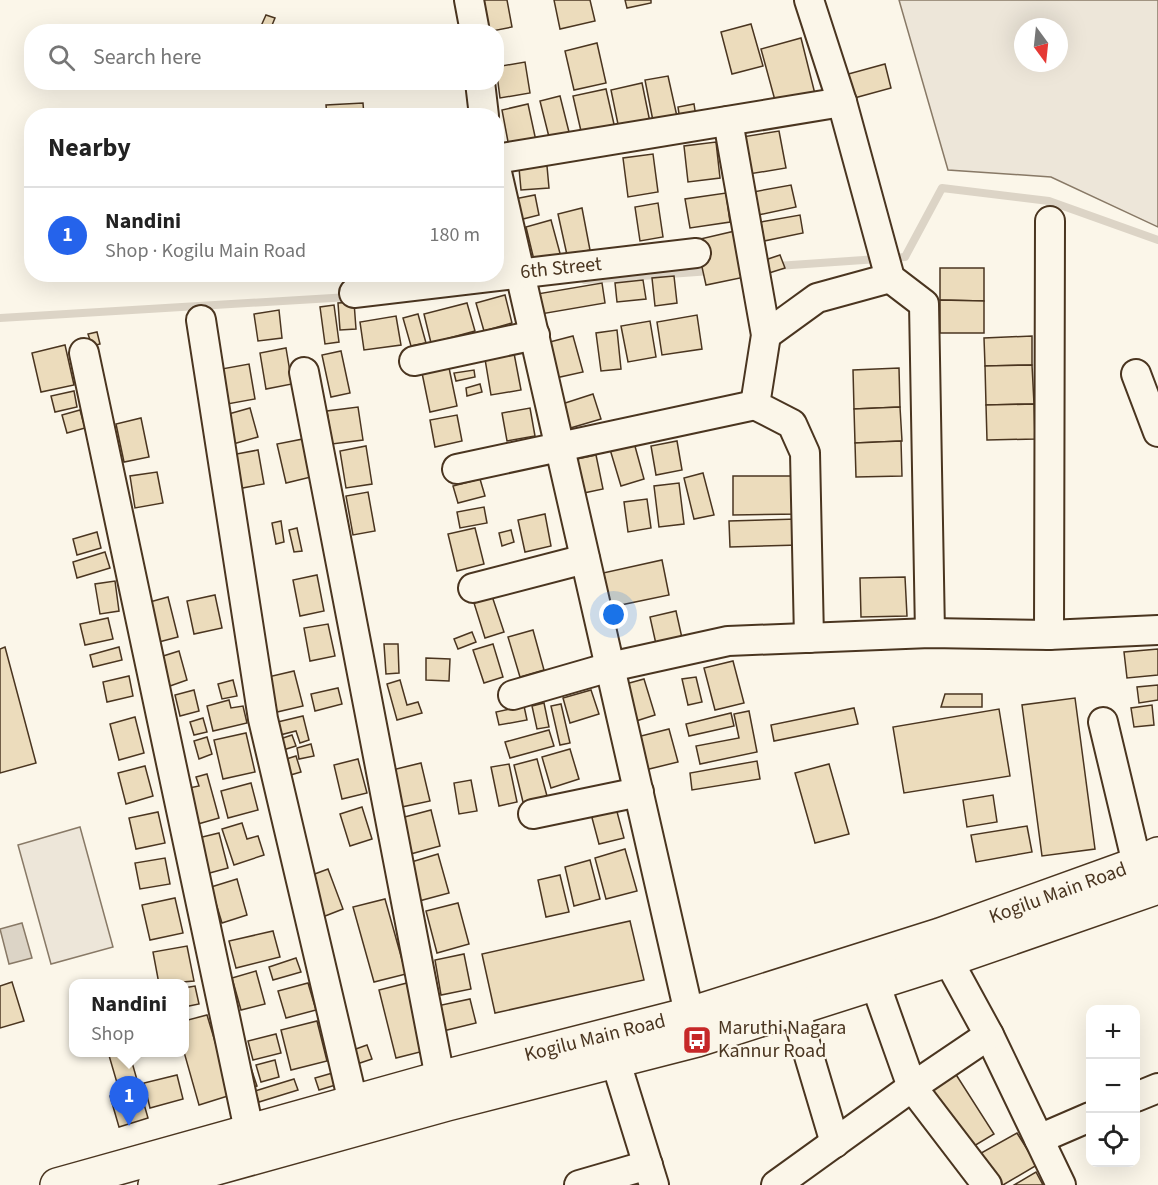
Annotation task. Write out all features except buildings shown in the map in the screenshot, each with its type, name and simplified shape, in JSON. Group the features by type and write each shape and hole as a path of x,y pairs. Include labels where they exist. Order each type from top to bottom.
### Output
{"main road":[{"name":"Kogilu Main Road","path":"155,1185 611,1048 692,1028 795,1009 948,960 1151,868"},
{"name":"Kogilu Main Road","path":"692,1028 940,935 1151,868"},
{"name":"Kogilu Main Road","path":"77,1182 249,1130 440,1078 611,1048"}],"street":[{"path":"469,0 474,24"},
{"path":"809,0 842,102 890,278 924,304 930,633"},
{"path":"481,90 483,108"},
{"path":"504,158 842,102"},
{"path":"728,121 766,335 755,405"},
{"path":"504,203 692,1028"},
{"path":"1049,635 1050,221"},
{"name":"6th Street","path":"504,275 696,253"},
{"path":"766,335 817,298 890,278"},
{"name":"6th Street","path":"354,292 441,282"},
{"path":"201,320 263,719 353,1102"},
{"path":"414,361 535,335"},
{"path":"84,353 249,1130"},
{"path":"304,372 440,1078"},
{"path":"1136,374 1158,432"},
{"path":"457,469 755,405 792,424 805,453 808,638"},
{"path":"473,588 585,559"},
{"path":"513,695 610,667 728,641 930,633 1049,635 1158,630"},
{"path":"1103,722 1151,868"},
{"path":"533,814 639,792"},
{"path":"948,960 989,1035 1061,1185"},
{"path":"875,983 912,1087 987,1185"},
{"path":"795,1009 835,1143"},
{"path":"776,1185 912,1087 989,1035"},
{"path":"579,1185 651,1175 611,1048"},
{"path":"1140,1095 1158,1088"},
{"path":"1039,1139 1086,1119"}],"shaded area":[{"path":"899,0 1158,0 1158,227 1051,177 948,170"},
{"path":"80,827 113,947 51,964 18,845"},
{"path":"22,923 32,958 9,964 0,929"}],"waterway":[{"path":"890,258 905,257 942,188 1049,201 1158,240"},
{"path":"777,266 878,259"},
{"path":"585,280 711,271"},
{"path":"0,318 349,297"}],"place":[{"name":"Maruthi Nagara Kannur Road","path":"697,1040"},
{"name":"Nandini","path":"129,1126"}]}
